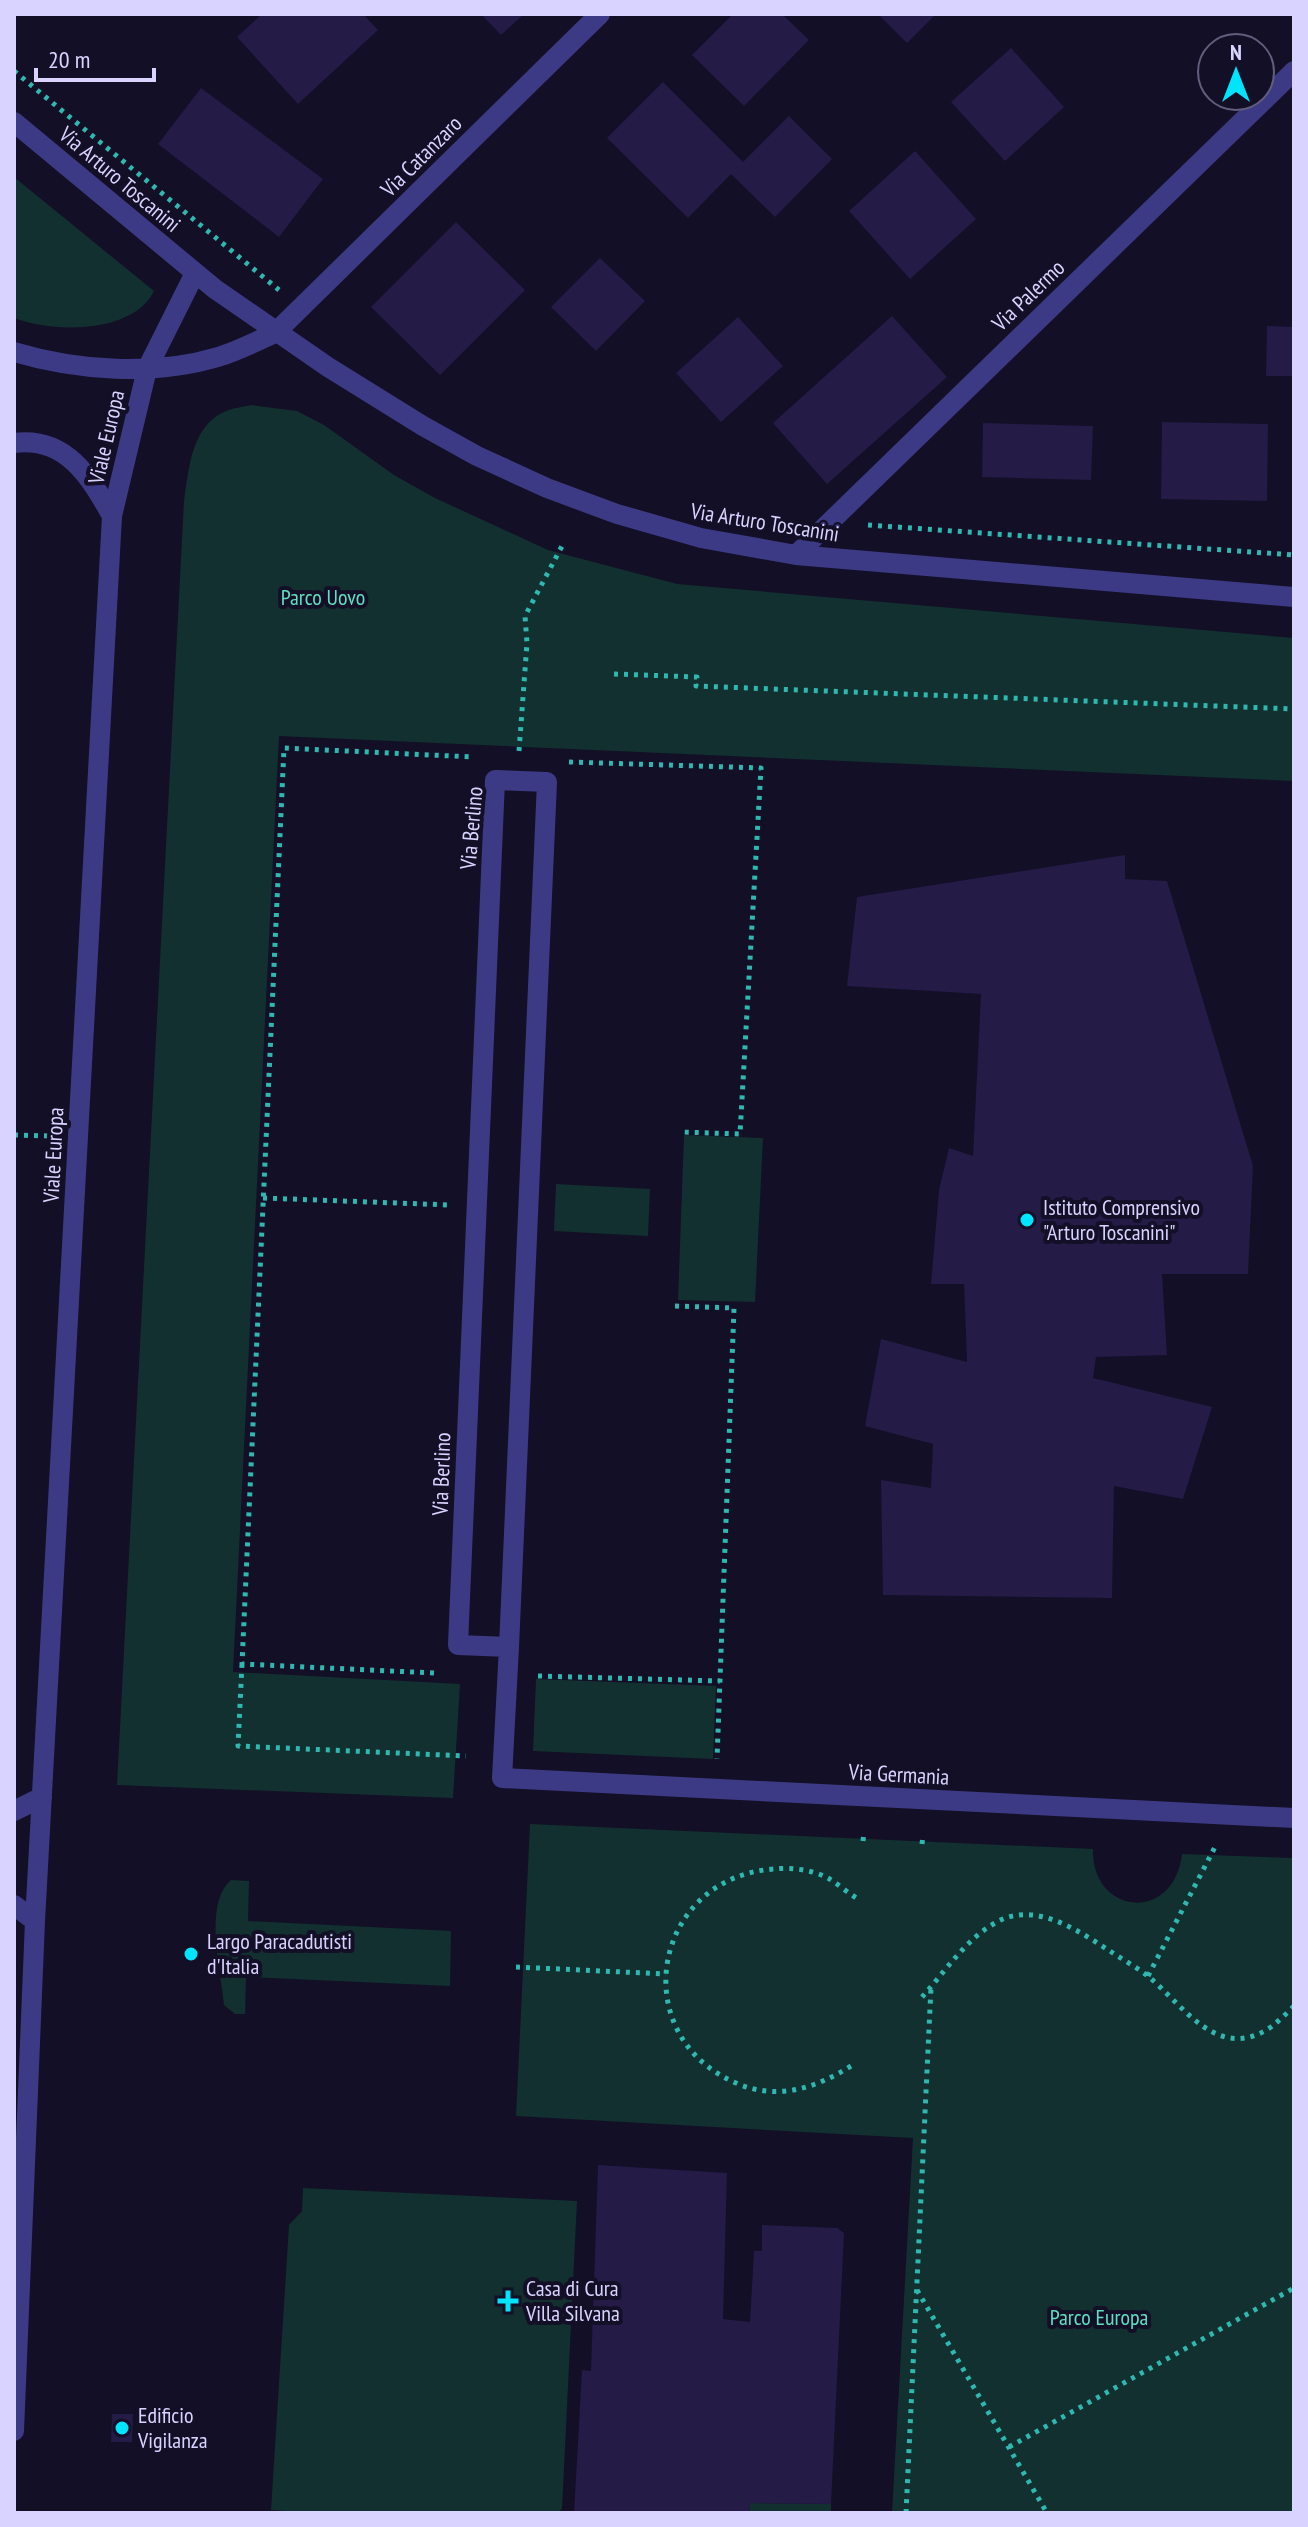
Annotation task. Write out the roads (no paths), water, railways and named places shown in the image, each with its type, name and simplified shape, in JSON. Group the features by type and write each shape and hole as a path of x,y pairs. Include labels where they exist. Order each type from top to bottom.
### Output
{"street":[{"name":"Via Catanzaro","path":"275,333 600,14"},
{"name":"Via Palermo","path":"796,555 1294,71"},
{"name":"Via Arturo Toscanini","path":"14,122 195,273 275,333 423,426 477,456 547,488 617,514 672,531 796,555 1294,597"},
{"path":"147,369 195,273"},
{"path":"14,352 78,365 147,369 216,357 275,333"},
{"name":"Viale Europa","path":"14,2431 35,1921 112,516 147,369"},
{"name":"Viale Europa","path":"14,443 48,446 66,454 90,479 112,516"},
{"name":"Via Berlino","path":"502,1778 509,1647 547,782 495,780 458,1645 509,1647"},
{"name":"Via Germania","path":"502,1778 1294,1818"},
{"path":"14,1811 42,1797"},
{"path":"14,1905 35,1921"}],"place":[{"name":"Istituto Comprensivo \"Arturo Toscanini\"","path":"1027,1220"},
{"name":"Largo Paracadutisti d'Italia","path":"191,1954"},
{"name":"Casa di Cura Villa Silvana","path":"508,2301"},
{"name":"Edificio Vigilanza","path":"122,2428"}],"park label":[{"name":"Parco Uovo","path":"323,597"},
{"name":"Parco Europa","path":"1099,2317"}]}
